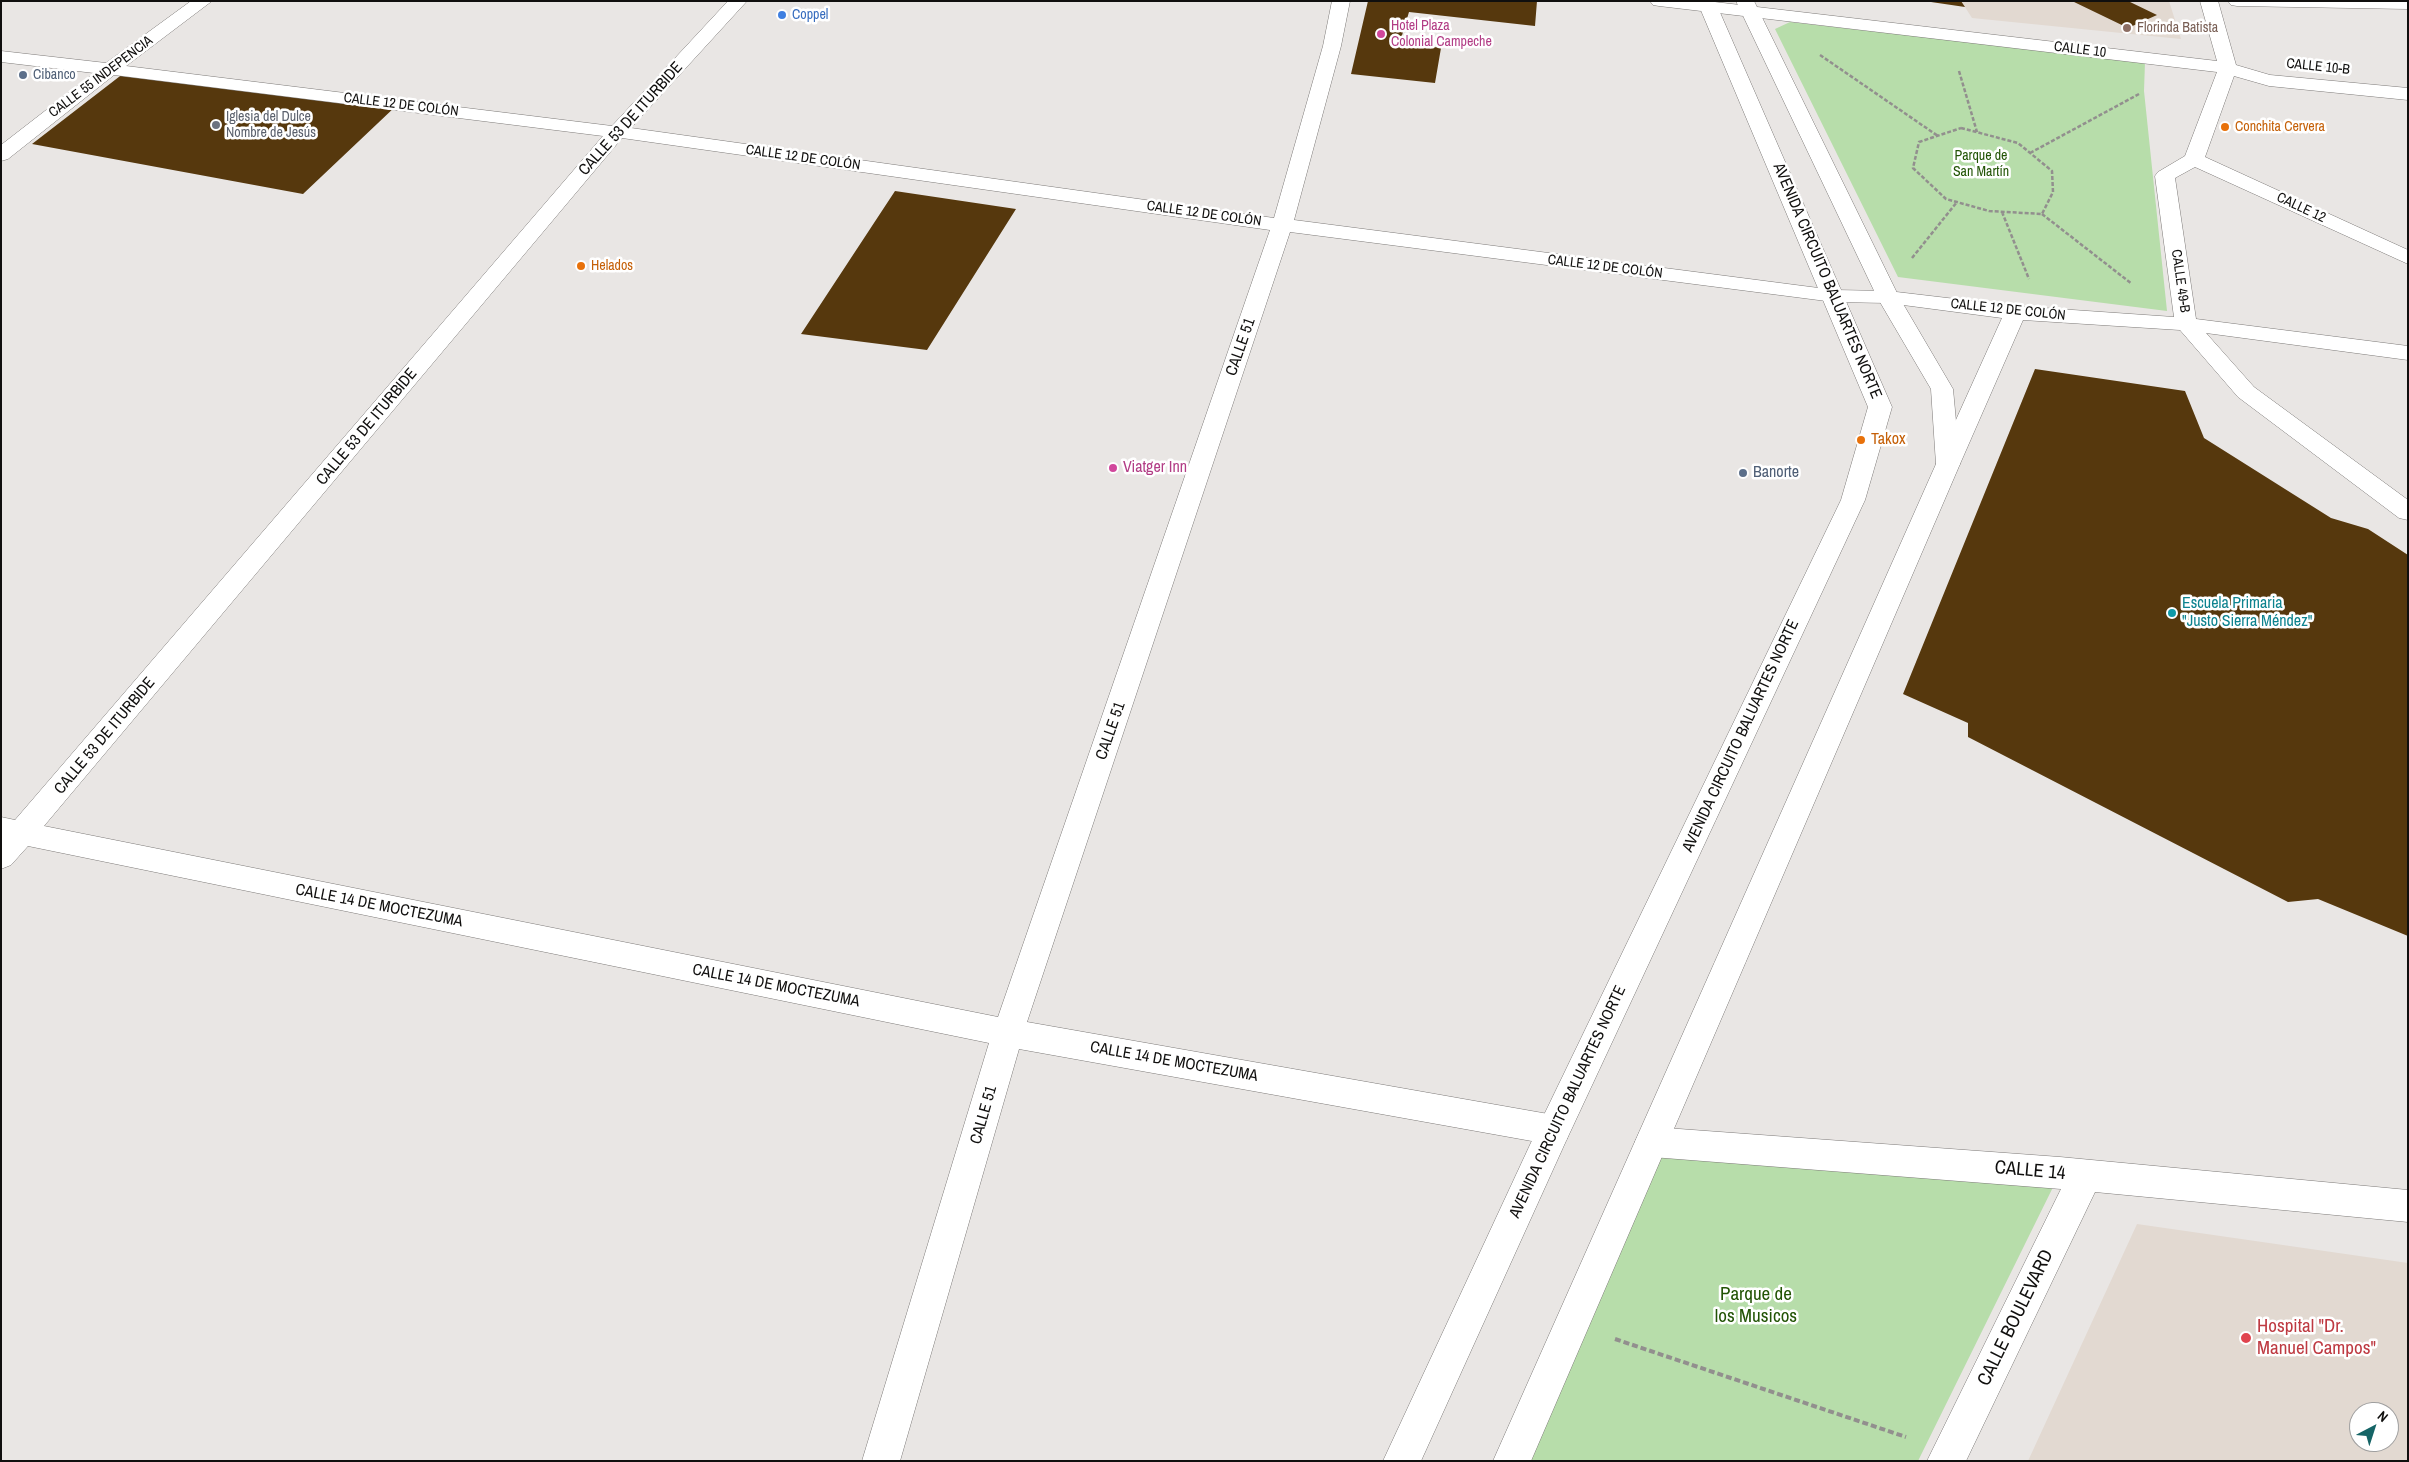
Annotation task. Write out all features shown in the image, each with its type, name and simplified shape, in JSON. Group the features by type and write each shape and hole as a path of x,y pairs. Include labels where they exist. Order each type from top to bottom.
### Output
{"street":[{"name":"CALLE 55 INDEPENCIA","path":"1,155 109,70 203,1"},
{"name":"CALLE 53 DE ITURBIDE","path":"1,857 11,832 617,132 738,1"},
{"name":"CALLE 51","path":"881,1461 1008,1033 1282,225 1332,46 1342,1"},
{"name":"CALLE 10","path":"1658,1 1748,6 2228,68 2269,80 2408,94"},
{"path":"2194,158 2228,68 2209,1"},
{"path":"2237,1 2408,4"},
{"name":"AVENIDA CIRCUITO BALUARTES NORTE","path":"1402,1461 1554,1130 1853,500 1880,407 1708,4"},
{"path":"1748,6 1888,297 1942,389 1948,464"},
{"name":"CALLE 12 DE COLÓN","path":"1,56 617,132 1282,225 1834,296 1888,297 2015,313 2186,324 2408,353"},
{"name":"CALLE 10-B","path":"2228,68 2278,63"},
{"name":"CALLE 12","path":"2194,158 2408,258"},
{"name":"CALLE 49-B","path":"2194,158 2165,176 2186,324 2246,392 2408,512"},
{"path":"1512,1461 2015,313"},
{"name":"CALLE 14 DE MOCTEZUMA","path":"11,832 1008,1033 1554,1130"},
{"name":"CALLE 14","path":"1652,1142 2085,1176 2408,1206"},
{"name":"CALLE BOULEVARD","path":"1948,1457 2085,1176"}],"path":[{"path":"1812,50 1938,136"},
{"path":"1959,70 1977,132"},
{"path":"2030,154 2144,91"},
{"path":"2042,214 2053,192 2052,171 2018,143 1961,128 1920,142 1913,168 1946,199 1989,211 2042,214 2135,287"},
{"path":"1910,261 1957,202"},
{"path":"2002,212 2031,285"},
{"path":"1572,1324 1948,1457"}],"shaded area":[{"name":"Florinda Batista","path":"1961,1 2169,1 2181,39 1972,18"},
{"name":"Hospital \"Dr. Manuel Campos\"","path":"2137,1224 2408,1263 2408,1461 2028,1461"}],"green space":[{"name":"Parque de San Martín","path":"1790,22 2145,62 2144,91 2167,311 1898,277 1775,29"},
{"name":"Parque de los Musicos","path":"1652,1142 2060,1173 1918,1461 1512,1461"}],"building":[{"name":"Hotel Plaza Colonial Campeche","path":"1368,1 1537,1 1535,26 1409,12 1400,42 1441,48 1435,83 1351,74"},
{"path":"1961,1 1965,7 1931,2"},
{"path":"2072,1 2128,1 2157,15 2128,28"},
{"name":"Iglesia del Dulce Nombre de Jesús","path":"124,73 396,106 303,194 32,144"},
{"path":"895,191 1016,209 927,350 801,334"},
{"name":"Escuela Primaria \"Justo Sierra Méndez\"","path":"2035,369 2185,391 2204,438 2331,518 2368,529 2408,555 2408,936 2318,899 2288,902 1968,737 1968,723 1903,694"}],"place":[{"name":"Coppel","path":"782,15"},
{"name":"Florinda Batista","path":"2127,28"},
{"name":"Hotel Plaza Colonial Campeche","path":"1381,34"},
{"name":"Cibanco","path":"23,75"},
{"name":"Iglesia del Dulce Nombre de Jesús","path":"216,125"},
{"name":"Conchita Cervera","path":"2225,127"},
{"name":"Helados","path":"581,266"},
{"name":"Takox","path":"1861,440"},
{"name":"Viatger Inn","path":"1113,468"},
{"name":"Banorte","path":"1743,473"},
{"name":"Escuela Primaria \"Justo Sierra Méndez\"","path":"2172,613"},
{"name":"Hospital \"Dr. Manuel Campos\"","path":"2246,1338"}]}
